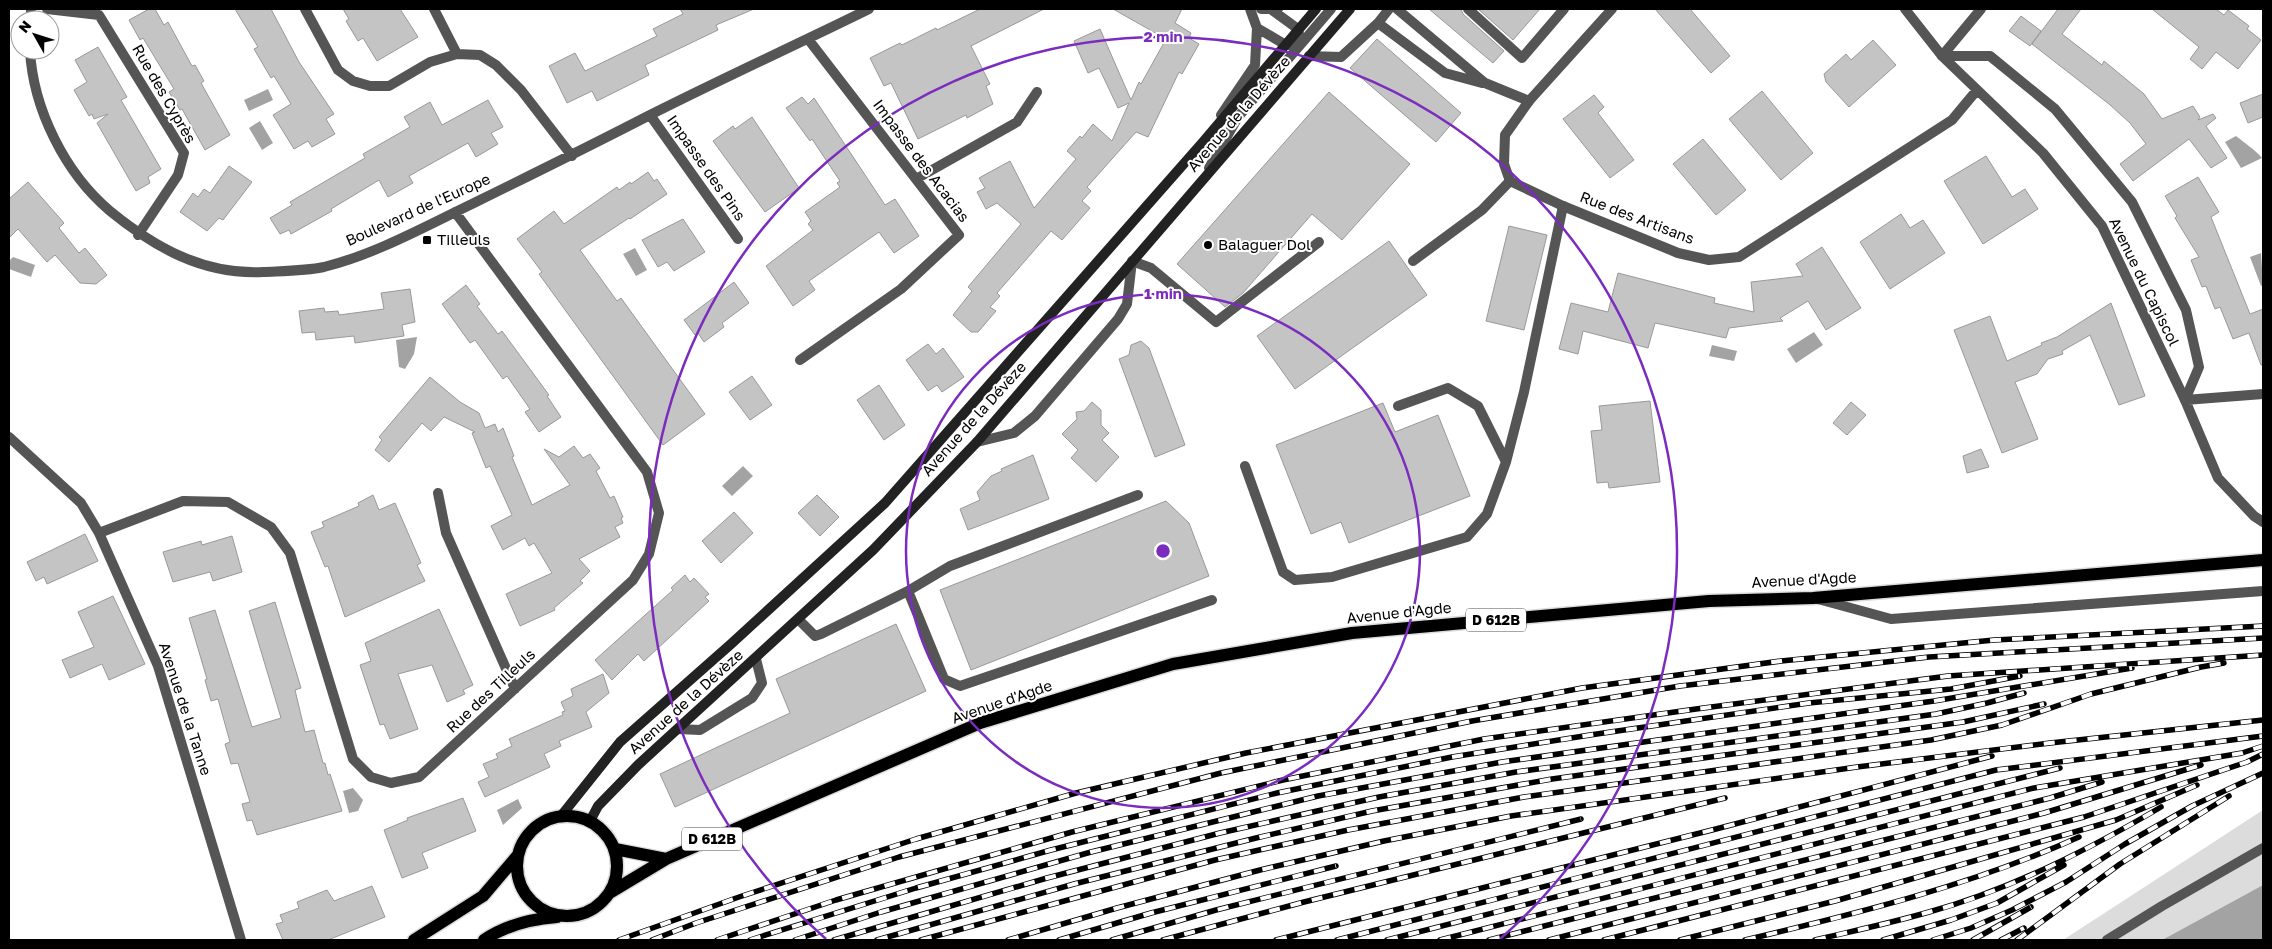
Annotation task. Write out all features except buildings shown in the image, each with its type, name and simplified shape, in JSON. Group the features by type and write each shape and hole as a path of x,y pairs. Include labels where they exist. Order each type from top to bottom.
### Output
{"main road":[{"name":"Avenue de la Dévèze","path":"561,816 620,742 731,644 884,503 1204,142 1316,9"},
{"name":"Avenue de la Dévèze","path":"590,821 598,806 638,766 873,550 977,442 1350,9"},
{"name":"Avenue d'Agde","path":"611,892 666,859 980,724 1173,664 1352,634 1708,601 1813,598 2263,560"},
{"path":"484,940 498,930 533,919 576,916 589,911 601,903 611,892 618,864 615,849 609,838 600,828 590,821 576,816 561,816 546,820 533,828 523,841 518,855 517,872 522,888 531,902 545,911 561,916"},
{"name":"D 612B","path":"615,849 666,859"},
{"path":"414,940 484,896 518,855"}],"street":[{"name":"Rue des Cyprès","path":"47,9 99,15 184,153 178,175 138,235"},
{"path":"305,9 338,70 353,81 370,86 389,86 430,62 457,54 480,54 496,65 521,90 572,156"},
{"path":"434,9 457,54"},
{"name":"Boulevard de l'Europe","path":"32,60 37,92 50,128 67,160 96,199 138,235 169,252 208,266 260,272 322,267 378,248 572,156 650,115 869,9"},
{"path":"1204,142 1255,65 1257,28 1250,9"},
{"path":"1271,9 1298,29 1301,44"},
{"path":"1203,180 1238,117 1331,9"},
{"path":"1309,56 1341,57 1378,23 1390,9"},
{"path":"1398,9 1485,84"},
{"path":"1468,9 1522,58 1564,9"},
{"path":"1414,261 1482,210 1510,181 1504,164 1505,135 1529,101 1612,9"},
{"name":"Avenue du Capiscol","path":"1905,9 1942,56 2043,153 2102,226 2185,400 2218,478 2254,516 2263,522"},
{"path":"1942,56 1981,9"},
{"path":"1378,23 1445,73 1485,84 1529,101"},
{"path":"1257,28 1286,45 1301,44"},
{"name":"Impasse des Acacias","path":"800,360 901,289 959,235 808,39"},
{"path":"1942,56 1990,56 2055,109 2132,202 2186,310 2199,367 2185,400 2263,394"},
{"name":"Rue des Artisans","path":"1510,181 1563,206 1678,253 1709,260 1740,257 1952,120 1977,90"},
{"path":"916,179 1017,122 1037,92"},
{"name":"Impasse des Pins","path":"650,115 738,239"},
{"path":"1245,466 1283,572 1295,580 1332,577 1467,537 1487,514 1506,462 1524,392 1563,206"},
{"name":"Rue des Tilleuls","path":"99,533 183,501 228,502 271,527 290,553 353,760 372,777 391,783 419,778 633,580 649,554 658,513 647,472 455,212"},
{"path":"977,442 1014,433 1041,409 1118,319 1127,304 1132,261 1151,268 1216,322 1319,242"},
{"path":"1398,406 1448,388 1478,406 1506,462"},
{"name":"Avenue de la Tanne","path":"9,437 81,502 99,533 158,666 241,940"},
{"path":"438,494 446,533 515,689"},
{"path":"799,620 815,636 908,591 950,566 1138,495"},
{"path":"908,591 944,679 960,686 1212,600"},
{"path":"1813,598 1891,619 2263,591"},
{"path":"678,729 700,730 752,698 762,683 756,658"},
{"path":"2107,940 2263,848"}],"shaded area":[{"path":"268,89 273,100 249,111 244,100"},
{"path":"260,121 273,143 262,150 249,128"},
{"path":"2236,136 2262,158 2241,168 2225,142"},
{"path":"635,248 647,270 636,276 623,254"},
{"path":"2261,253 2263,285 2261,286 2250,257"},
{"path":"13,257 35,265 31,277 9,269 9,261"},
{"path":"1814,332 1823,345 1796,363 1787,349"},
{"path":"417,337 414,354 405,369 399,367 396,340"},
{"path":"1712,345 1737,351 1734,361 1709,356"},
{"path":"743,466 753,476 732,496 722,486"},
{"path":"353,788 363,800 358,811 349,813 343,791"},
{"path":"518,799 522,808 503,825 497,810"},
{"path":"2263,810 2263,885 2162,940 2063,940"},
{"path":"2263,885 2263,940 2162,940"}],"railway":[{"path":"619,940 739,897 916,839 1076,793 1246,753 1582,688 1781,661 1994,640 2263,626"},
{"path":"652,940 696,923 899,857 1221,773 1472,721 1680,686 1929,657 2263,638"},
{"path":"717,940 836,900 1072,832 1283,780 1484,739 1948,676 2263,655"},
{"path":"921,940 1215,860 1348,830 1524,797 1931,740 2002,725 2091,694 2224,663"},
{"path":"795,940 881,912 1091,852 1318,796 1502,762 1934,701 2132,668"},
{"path":"750,940 916,888 1051,850 1277,793 1452,757 1590,735 1809,703 1951,689 2020,676"},
{"path":"834,940 1047,878 1220,833 1379,797 1516,772 1936,714 2024,693"},
{"path":"877,940 1074,884 1372,811 1552,779 1963,722 2044,704"},
{"path":"1008,940 1117,908 1260,870 1384,841 1511,816 1857,767 2050,743 2263,720"},
{"path":"1337,940 1996,770 2263,736"},
{"path":"1440,940 2034,788 2242,753 2263,746"},
{"path":"1604,940 2084,817 2247,762 2263,754"},
{"path":"1276,940 1716,829 1992,756"},
{"path":"1549,940 2044,813 2201,765"},
{"path":"1387,940 2060,768"},
{"path":"1933,940 1971,928 2012,910 2066,882 2125,844 2192,806 2263,773"},
{"path":"1489,940 2050,798 2102,782"},
{"path":"1680,940 1835,901 2116,820 2197,785"},
{"path":"2017,940 2120,864 2229,796"},
{"path":"1163,940 1304,902 1725,798"},
{"path":"1815,940 1915,916 1989,892 2078,853 2161,807"},
{"path":"1112,940 1216,910 1581,819"},
{"path":"1745,940 1873,908 1956,884 1998,870 2079,837"},
{"path":"1883,940 1951,920 1997,903 2064,865"},
{"path":"1059,940 1151,913 1336,866"},
{"path":"1973,940 2031,907"},
{"path":"2001,940 2024,928"}],"place":[{"name":"Tilleuls","path":"427,240"},
{"name":"Balaguer Dol","path":"1208,245"}]}
